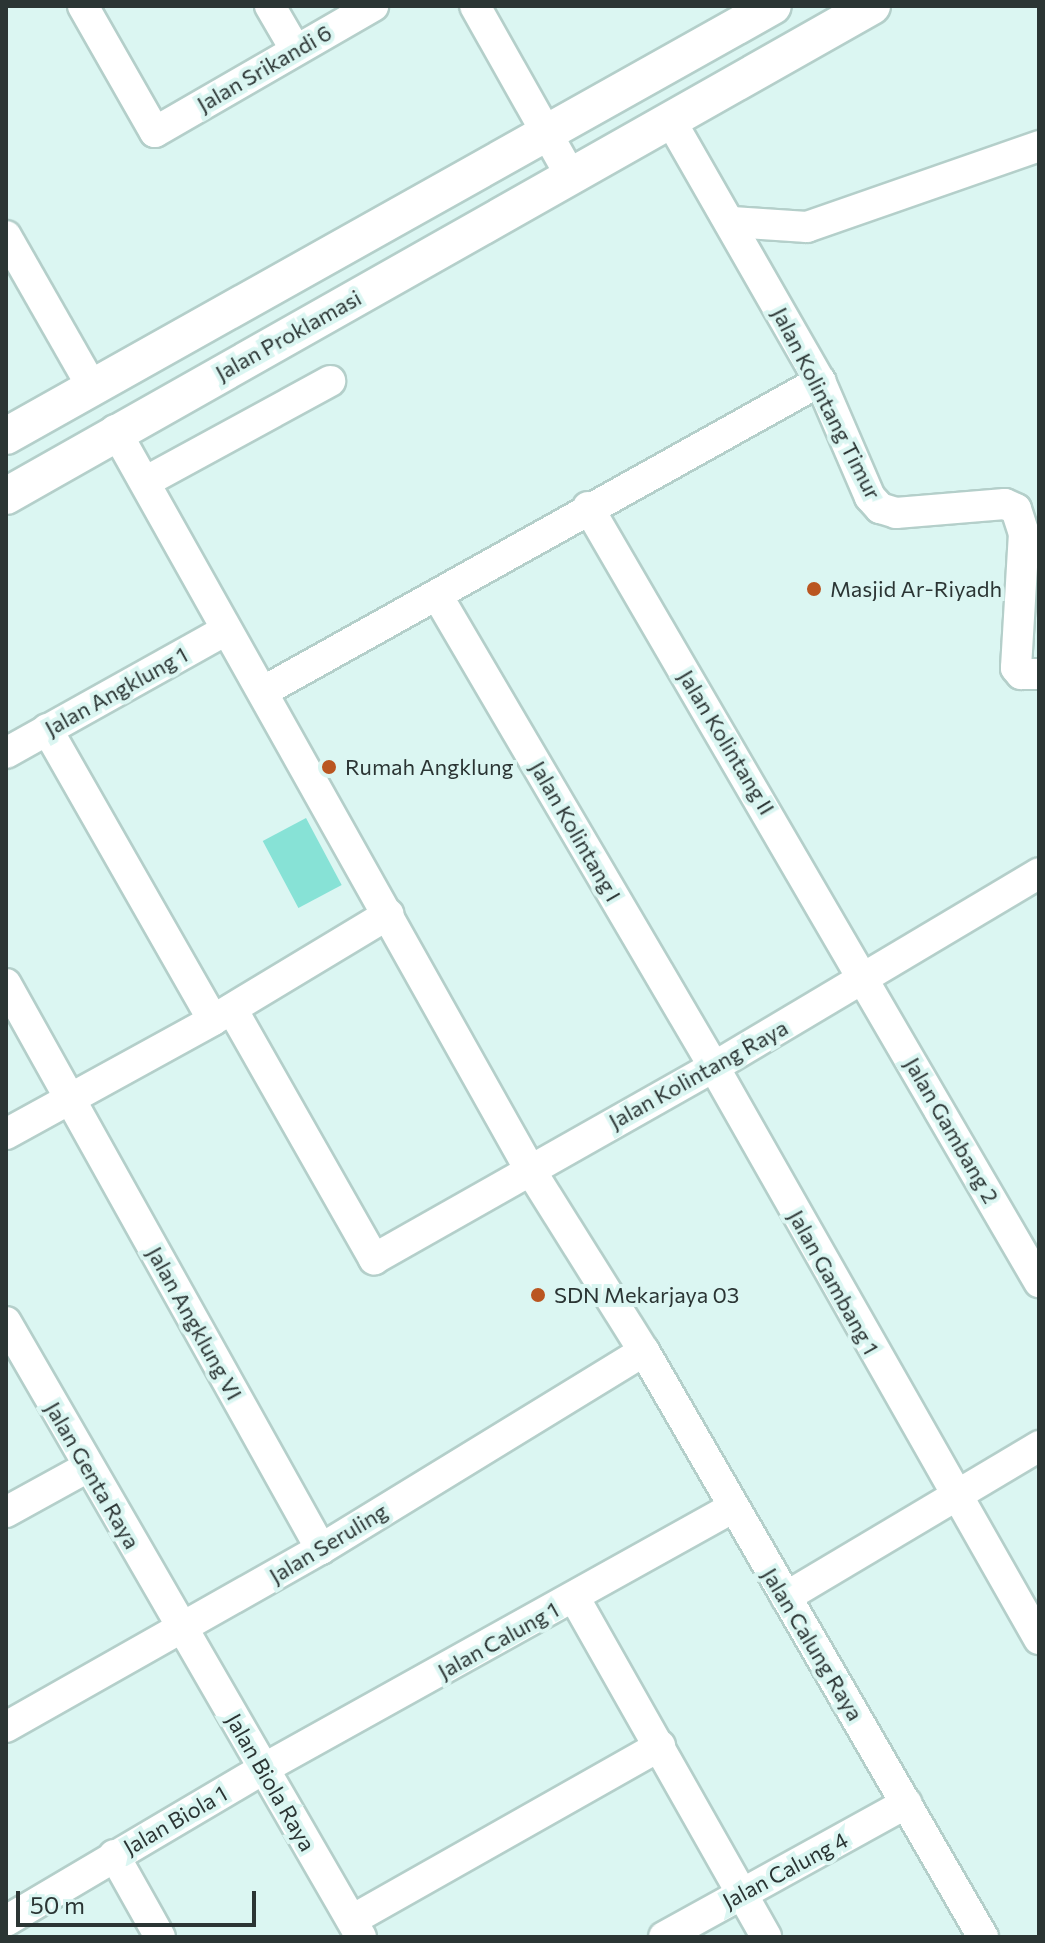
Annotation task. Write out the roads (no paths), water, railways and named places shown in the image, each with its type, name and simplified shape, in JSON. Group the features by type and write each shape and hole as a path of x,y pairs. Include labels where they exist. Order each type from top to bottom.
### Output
{"street":[{"name":"Jalan Srikandi 6","path":"83,6 155,132 373,6"},
{"path":"270,6 295,49"},
{"path":"475,6 572,178"},
{"path":"6,436 773,6"},
{"name":"Jalan Proklamasi","path":"6,496 115,430 672,123 872,6"},
{"name":"Jalan Kolintang Timur","path":"672,123 732,222 820,381 880,508 896,513 1005,504 1016,509 1024,533 1028,671"},
{"path":"732,222 807,227 1039,146"},
{"path":"6,236 92,387"},
{"path":"145,482 330,381"},
{"path":"264,691 588,507 820,381"},
{"name":"Jalan Calung Raya","path":"115,430 529,1168 644,1351 732,1508 983,1937"},
{"name":"Jalan Kolintang II","path":"588,507 866,978"},
{"name":"Jalan Kolintang I","path":"437,595 714,1067"},
{"name":"Jalan Angklung 1","path":"6,753 226,630"},
{"path":"47,729 222,1014"},
{"name":"Jalan Kolintang Raya","path":"222,1014 374,1259 866,978 1034,889"},
{"path":"6,1134 222,1014 389,914"},
{"name":"Jalan Gambang 2","path":"866,978 1039,1282"},
{"name":"Jalan Angklung VI","path":"6,984 321,1549"},
{"name":"Jalan Gambang 1","path":"714,1067 954,1497 1039,1639"},
{"name":"Jalan Genta Raya","path":"6,1322 86,1468 182,1627"},
{"name":"Jalan Seruling","path":"6,1727 321,1549 644,1351"},
{"path":"786,1597 1039,1446"},
{"path":"6,1512 86,1468"},
{"name":"Jalan Calung 1","path":"263,1769 732,1508"},
{"path":"574,1597 766,1937"},
{"name":"Jalan Biola Raya","path":"182,1627 356,1929"},
{"path":"356,1929 660,1746"},
{"name":"Jalan Biola 1","path":"6,1921 263,1769"},
{"name":"Jalan Calung 4","path":"664,1937 907,1803"},
{"path":"114,1855 160,1937"}],"place":[{"name":"Masjid Ar-Riyadh","path":"814,589"},
{"name":"Rumah Angklung","path":"329,767"},
{"name":"SDN Mekarjaya 03","path":"538,1295"}]}
